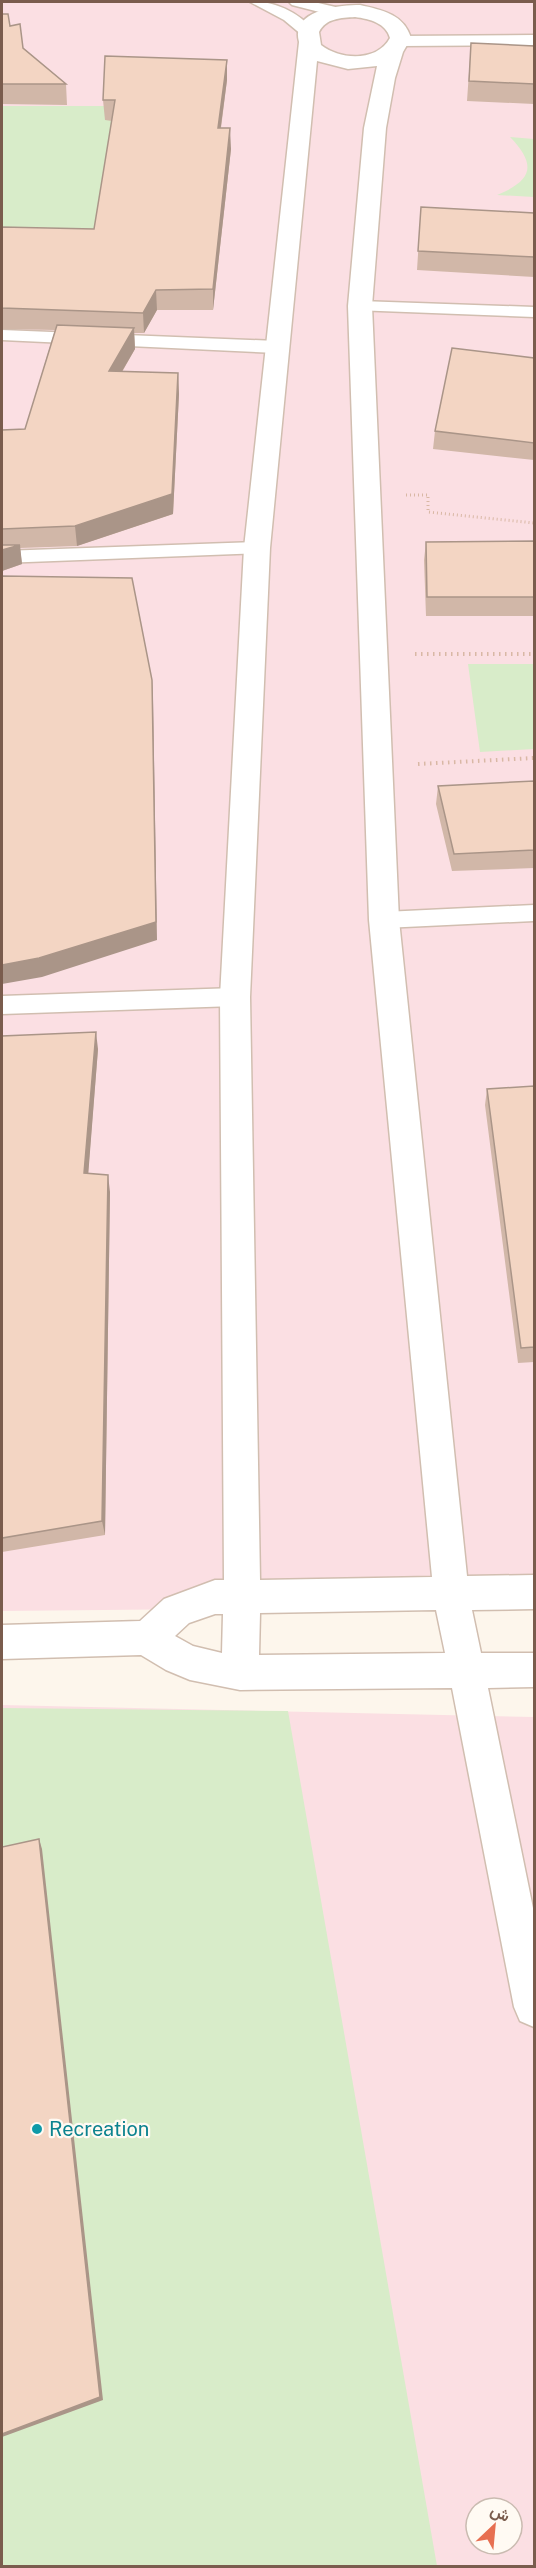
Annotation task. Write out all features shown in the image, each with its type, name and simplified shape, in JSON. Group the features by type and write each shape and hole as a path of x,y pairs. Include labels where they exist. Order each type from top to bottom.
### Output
{"street":[{"path":"240,1673 242,1595 235,997 257,548 309,27 321,17 339,12 360,11 380,16 399,29 397,46 384,78 376,119 360,306 384,920 451,1593 534,2007"},
{"path":"308,38 319,54 347,63 368,62 397,46"},
{"path":"147,1638 177,1611 196,1602 215,1597 534,1592"},
{"path":"2,1642 147,1638 163,1650 199,1667 240,1673 534,1670"}],"lane":[{"path":"258,2 289,16 308,38"},
{"path":"297,2 339,12"},
{"path":"397,46 534,40"},
{"path":"360,306 534,312"},
{"path":"2,335 277,347"},
{"path":"2,556 257,548"},
{"path":"384,920 534,913"},
{"path":"2,1005 235,997"}],"path":[{"path":"367,494 428,495 428,512 534,523"},
{"path":"372,654 534,654"},
{"path":"377,766 534,758"}],"shaded area":[{"path":"2,2 534,3 534,1606 2,1611"},
{"path":"2,1705 534,1717 534,2566 2,2566"}],"green space":[{"path":"2,106 105,106 115,121 94,250 2,246"},
{"path":"510,137 534,139 534,197 497,195 518,183 527,170 524,155"},
{"path":"468,664 534,664 534,749 480,752"},
{"path":"2,1708 288,1711 437,2566 2,2566"}],"building":[{"path":"2,14 8,14 10,26 20,24 23,48 66,84 2,84"},
{"path":"471,43 534,46 534,84 469,81"},
{"path":"105,56 227,60 218,128 230,128 213,289 156,290 143,313 2,308 2,227 94,229 115,100 103,100"},
{"path":"421,207 534,213 534,257 418,251"},
{"path":"57,325 134,328 109,371 178,373 172,494 75,526 2,529 2,430 25,429"},
{"path":"452,348 534,358 534,443 435,431"},
{"path":"534,541 534,597 427,597 426,542"},
{"path":"2,545 20,545 2,550"},
{"path":"2,576 132,578 152,680 156,922 39,958 2,965"},
{"path":"534,781 534,850 454,854 438,786"},
{"path":"96,1032 84,1173 108,1175 102,1521 2,1538 2,1036"},
{"path":"534,1086 534,1347 521,1348 487,1089"},
{"name":"Recreation","path":"39,1839 100,2397 2,2434 2,1847"}],"place":[{"name":"Recreation","path":"37,2129"}]}
